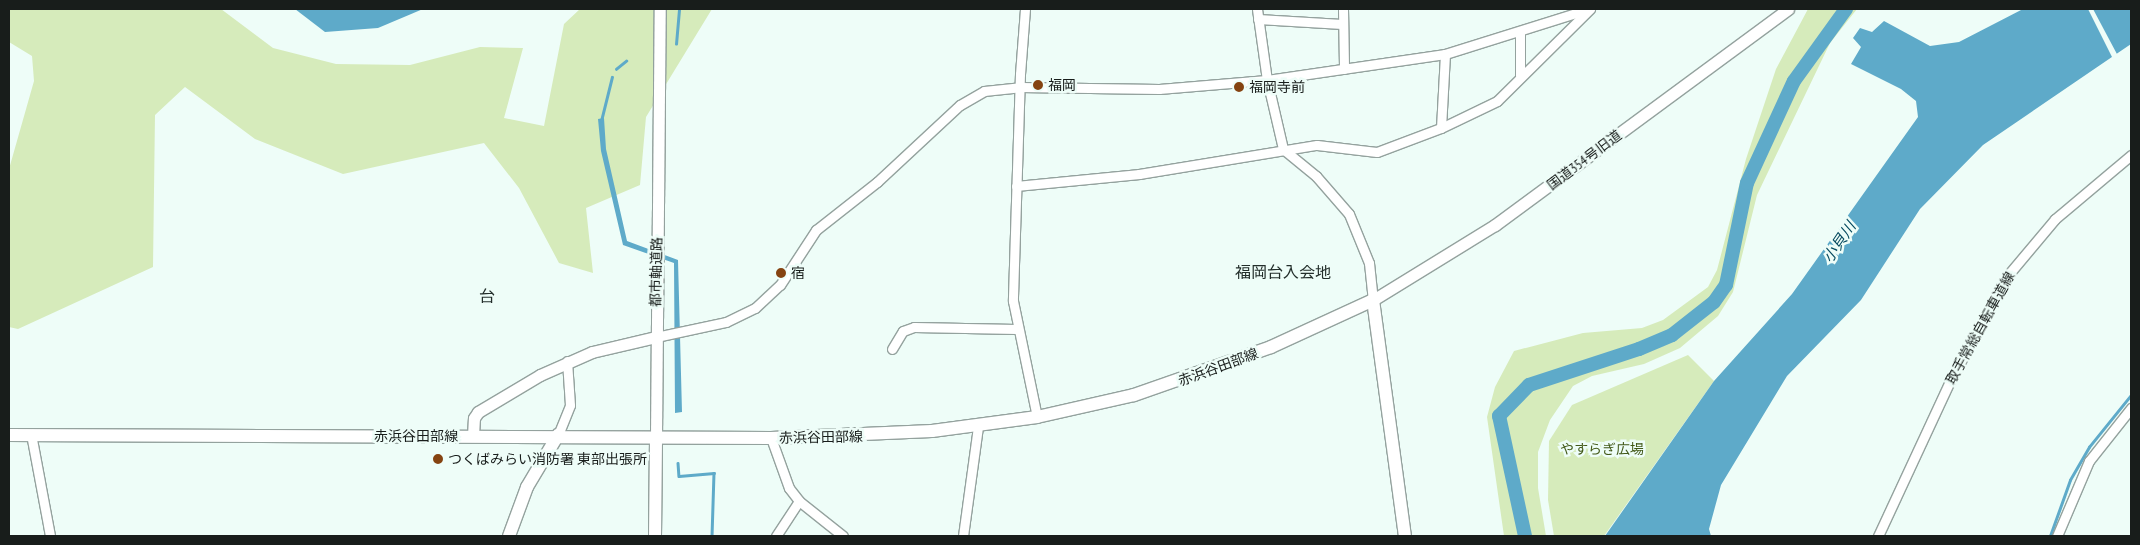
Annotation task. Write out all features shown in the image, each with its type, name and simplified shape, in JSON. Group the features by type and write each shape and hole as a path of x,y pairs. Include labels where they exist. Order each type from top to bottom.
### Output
{"main road":[{"name":"赤浜谷田部線","path":"9,435 558,435 771,438 889,435 978,426 1037,417 1184,380 1271,347 1373,300"},
{"path":"1373,300 1405,536"},
{"path":"508,536 527,487 558,435"},
{"name":"都市軸道路","path":"655,536 656,436"}],"street":[{"name":"都市軸道路","path":"656,436 660,9"},
{"path":"1026,9 1020,87 1013,301 1016,329 1037,417"},
{"path":"1258,9 1267,80 1283,149 1316,176 1349,214 1369,263 1373,300"},
{"path":"1343,9 1344,69"},
{"path":"1016,186 1139,174 1283,149 1317,145 1377,152 1441,128 1497,100 1520,75 1590,9"},
{"path":"473,436 474,418 478,412 567,361 656,337 726,322 755,308 780,285 816,230 855,196 878,182 960,105 994,88 1159,89 1267,80 1445,54 1590,9"},
{"name":"国道354号旧道","path":"1373,300 1495,225 1788,9"},
{"path":"1258,19 1342,24"},
{"path":"1520,31 1520,75"},
{"path":"1441,128 1445,54"},
{"name":"取手常総自転車道線","path":"1878,536 1950,381 2008,275 2055,219 2131,155"},
{"path":"892,349 903,331 914,327 1016,329"},
{"path":"558,435 570,405 567,361"},
{"path":"2057,536 2089,461 2131,408"},
{"path":"963,536 978,426"},
{"path":"30,434 50,536"},
{"path":"771,438 784,480 799,501 843,536"},
{"path":"776,536 799,501"}],"green space":[{"path":"9,9 221,9 273,48 336,64 410,65 480,47 523,48 504,118 544,126 564,24 580,9 712,9 646,117 640,185 586,208 593,273 559,263 519,188 484,143 343,174 255,139 185,87 155,115 153,267 18,329 9,327 9,169 34,81 32,56 9,42"},
{"path":"1808,9 1857,9 1830,43 1757,195 1733,292 1718,316 1680,348 1644,364 1592,376 1573,386 1550,420 1538,452 1538,488 1546,536 1504,536 1487,417 1495,387 1514,351 1583,333 1642,328 1663,320 1708,287 1717,270 1746,159 1776,69"},
{"name":"やすらぎ広場","path":"1688,355 1714,381 1604,536 1554,536 1548,500 1549,441 1572,405"}],"water":[{"path":"295,9 423,9 378,28 325,32"},
{"name":"小貝川","path":"2023,9 2131,9 2131,44 1983,145 1920,209 1861,300 1787,376 1721,485 1709,529 1711,536 1605,536 1714,381 1792,294 1918,117 1916,101 1901,89 1851,64 1861,47 1853,38 1860,28 1872,32 1884,21 1930,46 1959,42"},
{"path":"604,118 606,149 627,241 678,260 682,412 675,413 674,263 623,245 601,151 598,119"}],"pier":[{"path":"2088,9 2093,9 2118,56 2113,59"}],"waterway":[{"path":"676,44 679,9"},
{"path":"1525,536 1499,416 1529,385 1639,349 1672,335 1714,302 1726,285 1747,183 1794,81 1846,9"},
{"path":"616,69 626,61"},
{"path":"601,121 612,77"},
{"path":"2050,536 2070,480 2089,447 2131,395"},
{"path":"678,463 679,476 714,473 712,536"}],"place":[{"name":"福岡","path":"1038,85"},
{"name":"福岡寺前","path":"1239,87"},
{"name":"宿","path":"781,273"},
{"name":"つくばみらい消防署 東部出張所","path":"438,459"}],"district":[{"name":"福岡台入会地","path":"1283,272"},
{"name":"台","path":"487,296"}]}
